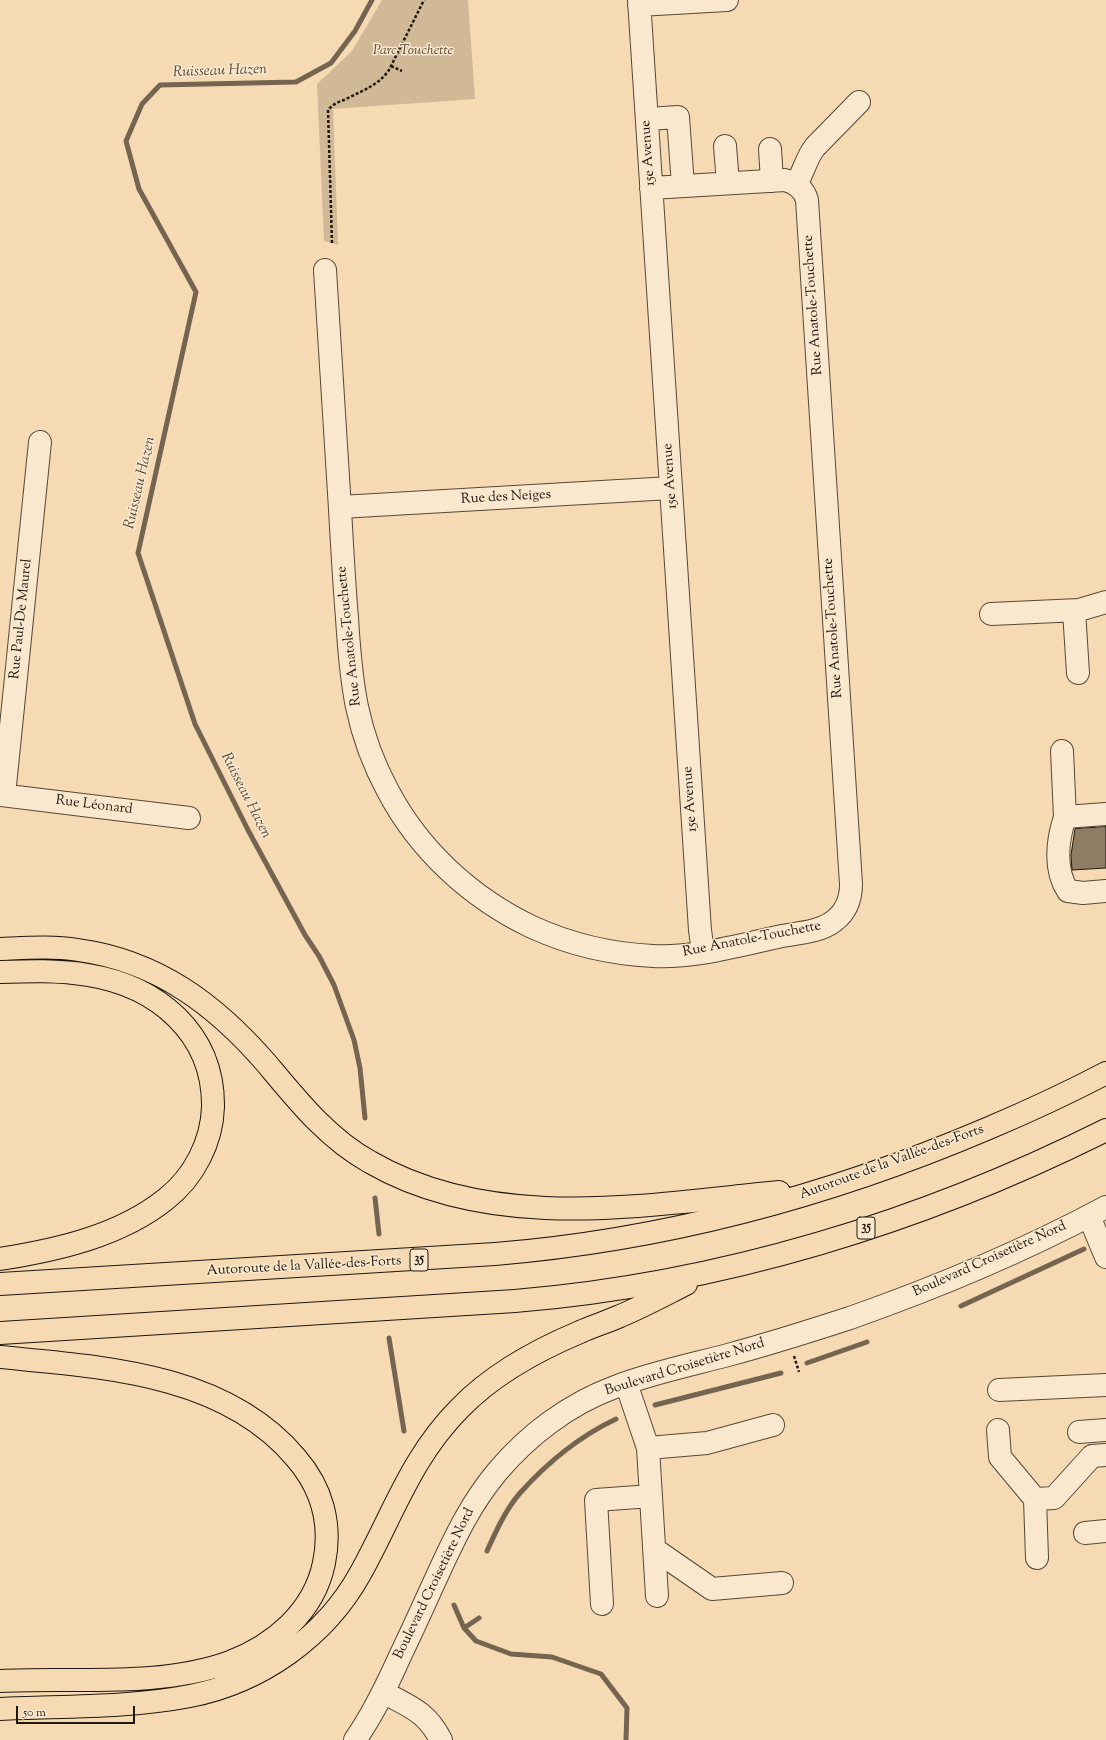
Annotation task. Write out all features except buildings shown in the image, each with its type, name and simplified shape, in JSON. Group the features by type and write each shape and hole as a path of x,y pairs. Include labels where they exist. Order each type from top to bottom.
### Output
{"highway":[{"path":"0,949 44,947 78,950 128,961 161,975 187,991 215,1012 252,1047 294,1096 337,1139 370,1162 427,1187 456,1195 508,1205 543,1209 584,1210 832,1187"},
{"path":"0,972 57,971 88,974 127,986 156,1000 178,1018 194,1038 209,1072 213,1104 211,1126 203,1151 187,1178 167,1199 136,1219 95,1236 44,1252 0,1259"},
{"name":"Autoroute de la Vallée-des-Forts","path":"0,1284 434,1259 533,1251 635,1236 756,1209 832,1187 910,1160 966,1138 1039,1106 1106,1073"},
{"name":"35","path":"0,1333 540,1299 639,1285 720,1268 801,1248 909,1214 1008,1175 1106,1130"},
{"path":"0,1709 139,1702 190,1696 220,1688 254,1673 281,1658 308,1639 320,1627 353,1586 372,1552 398,1496 418,1460 438,1432 462,1406 501,1374 536,1353 580,1331 620,1316 720,1268"},
{"path":"0,1357 67,1364 138,1375 185,1388 227,1404 251,1418 273,1434 300,1462 318,1492 325,1513 328,1534 326,1556 320,1579 304,1609 278,1635 258,1648 231,1661 194,1672 154,1678 35,1679 0,1681"}],"street":[{"path":"639,2 727,0"},
{"name":"15e Avenue","path":"639,2 700,930 703,952"},
{"path":"651,188 785,180 796,184 802,176 811,152 859,102"},
{"path":"646,119 678,117 683,186"},
{"path":"648,140 680,138"},
{"path":"725,146 728,183"},
{"path":"770,149 772,181"},
{"name":"Rue Anatole-Touchette","path":"325,270 349,652 356,706 367,746 386,789 401,814 444,865 473,891 503,911 548,933 595,948 625,953 665,956 703,952 823,927 834,921 842,912 849,902 851,890 808,205 804,192 796,184"},
{"name":"Rue Paul-De Maurel","path":"2,795 40,442"},
{"name":"Rue des Neiges","path":"340,507 671,488"},
{"path":"991,614 1074,610 1106,602"},
{"path":"1074,610 1078,673"},
{"path":"1062,751 1064,817 1058,859 1059,872 1062,882 1068,891 1075,893 1106,891"},
{"name":"Rue Léonard","path":"2,795 189,818"},
{"path":"1064,817 1106,814"},
{"path":"1098,1212 1106,1257"},
{"name":"Boulevard Croisetière Nord","path":"355,1740 383,1692 458,1531 486,1485 521,1446 550,1423 585,1400 626,1383 754,1348 885,1305 993,1262 1098,1212"},
{"path":"626,1383 648,1448 657,1596"},
{"path":"999,1390 1106,1384"},
{"path":"648,1448 707,1443 773,1425"},
{"path":"998,1430 1000,1457 1035,1499 1037,1558"},
{"path":"1079,1432 1106,1430"},
{"path":"1035,1499 1054,1498 1092,1456 1106,1455"},
{"path":"602,1604 596,1500 651,1496"},
{"path":"654,1549 712,1589 782,1583"},
{"path":"383,1692 428,1719 441,1740"}],"path":[{"path":"332,243 328,110 339,102 374,85 384,78 424,0"},
{"path":"396,55 400,57"},
{"path":"391,66 402,71"}],"green space":[{"name":"Parc Touchette","path":"382,0 468,0 475,99 333,109 338,245 324,241 317,84 352,51"}],"waterway":[{"name":"Ruisseau Hazen","path":"365,1118 360,1068 354,1040 334,985 248,830 195,724 138,553 196,292 139,189 126,141 142,104 160,85 296,82 331,63 355,31 372,0"},
{"name":"Ruisseau Hazen","path":"375,1198 379,1234"},
{"path":"961,1306 1084,1249"},
{"name":"Ruisseau Hazen","path":"389,1338 404,1431"},
{"path":"807,1363 867,1342"},
{"path":"655,1405 781,1373"},
{"path":"487,1551 510,1506 530,1482 541,1471 577,1442 616,1419"},
{"name":"Ruisseau Hazen","path":"454,1605 464,1628 476,1641 511,1654 552,1657 601,1674 627,1708 626,1740"},
{"path":"464,1628 479,1618"}]}
